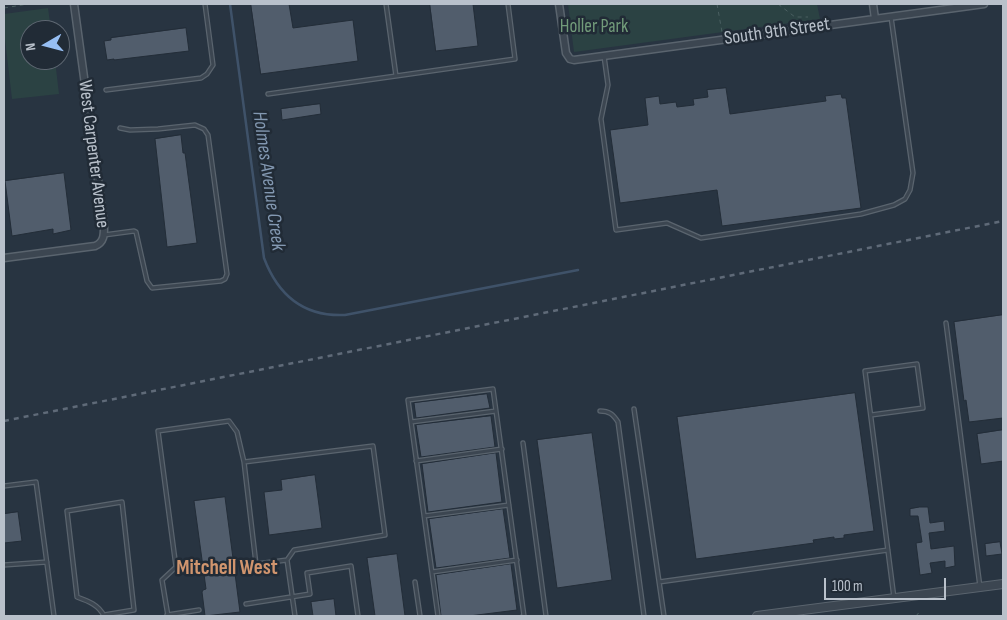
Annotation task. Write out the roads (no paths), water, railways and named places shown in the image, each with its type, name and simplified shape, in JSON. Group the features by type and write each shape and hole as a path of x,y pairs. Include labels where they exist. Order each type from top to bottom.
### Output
{"street":[{"name":"West Carpenter Avenue","path":"4,258 90,247 100,243 104,235 74,4"},
{"name":"South 9th Street","path":"560,4 566,53 570,59 604,56 984,4"},
{"path":"873,4 875,19"},
{"path":"757,616 1003,584"}],"lane":[{"path":"106,90 201,78 207,74 213,65 205,4"},
{"path":"386,4 396,76"},
{"path":"268,94 515,59 508,4"},
{"path":"604,56 608,85 601,119 616,230 667,223 701,238 861,214 894,205 904,199 910,190 913,174 890,17"},
{"path":"104,235 136,232 147,281 152,288 221,281 225,279 227,274 208,135 204,129 195,125 158,129 130,130 120,128"},
{"path":"946,323 980,587"},
{"path":"871,415 923,408 917,364 865,371 894,599"},
{"path":"438,616 408,400 494,389 523,616"},
{"path":"634,409 664,616"},
{"path":"411,422 496,411"},
{"path":"600,411 607,411 614,415 618,422 644,616"},
{"path":"199,610 168,616 162,580 176,568 158,432 229,421 236,432 244,462 256,564 288,560"},
{"path":"523,443 546,616"},
{"path":"244,462 373,446 385,536 294,550 288,560 295,616"},
{"path":"416,461 502,449"},
{"path":"4,486 36,482 54,616"},
{"path":"122,502 134,610 104,616 94,605 78,597 67,510 122,502"},
{"path":"424,516 509,505"},
{"path":"659,582 888,550"},
{"path":"432,572 517,560"},
{"path":"4,565 47,562"},
{"path":"246,604 310,594 307,573 351,566 358,616"},
{"path":"415,582 420,616"}],"waterway":[{"name":"Holmes Avenue Creek","path":"230,4 264,258 277,283 294,301 305,308 317,312 330,315 345,315 578,270"}],"railway":[{"path":"4,421 1003,221"}],"district":[{"name":"Mitchell West","path":"227,569"}],"park label":[{"name":"Holler Park","path":"594,27"}]}
